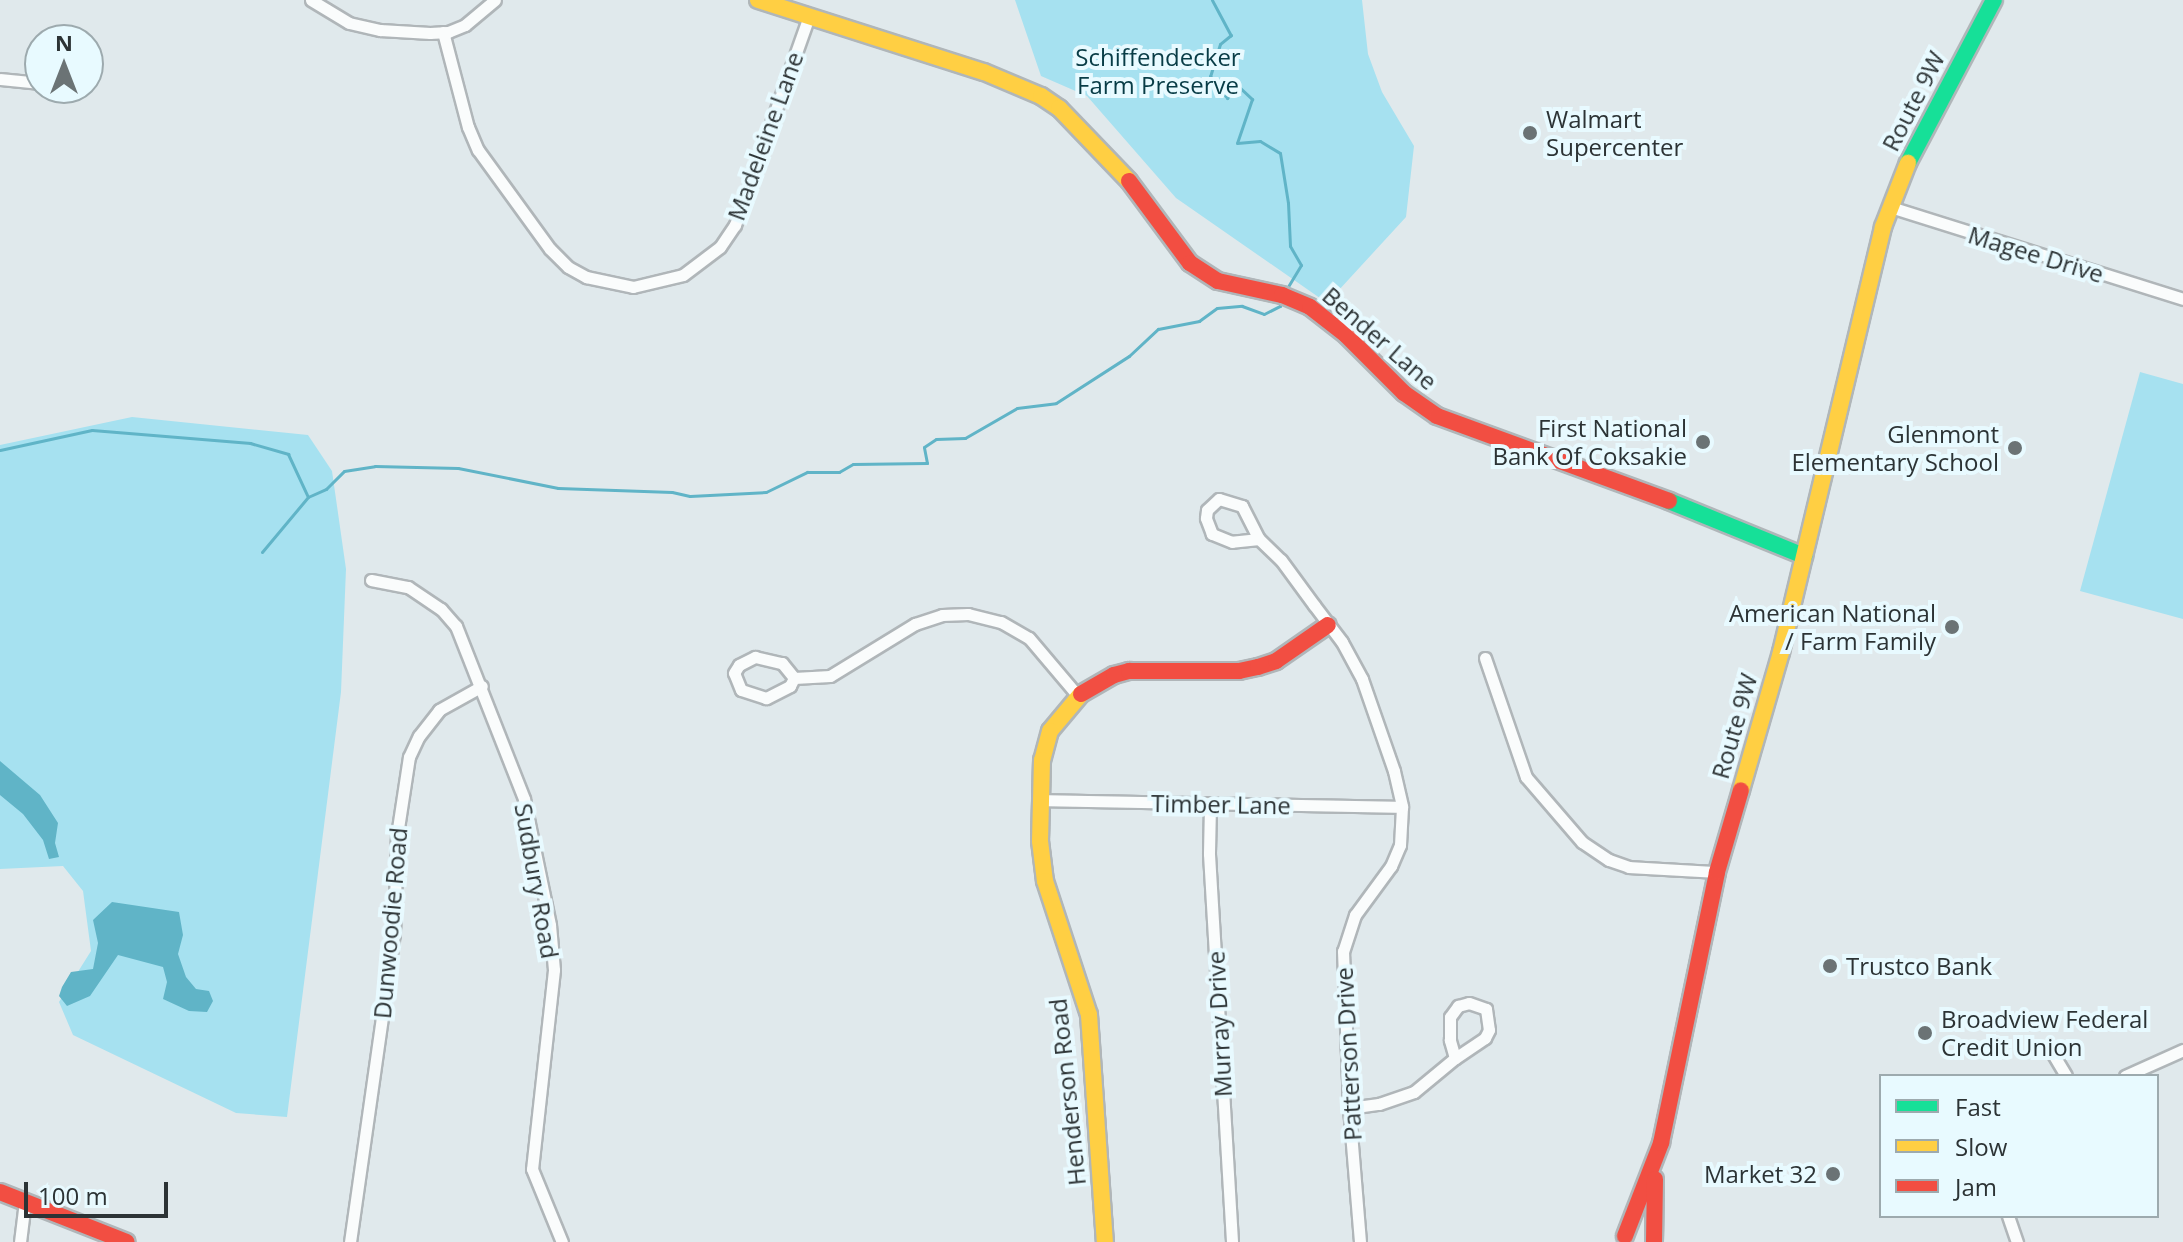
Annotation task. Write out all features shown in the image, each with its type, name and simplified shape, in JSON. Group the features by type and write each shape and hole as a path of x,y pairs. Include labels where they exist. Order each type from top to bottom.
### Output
{"street":[{"path":"311,0 333,16 359,25 394,31 443,32 465,25 495,0"},
{"name":"Bender Lane","path":"758,0 984,72 1041,96 1059,108 1133,185 1174,245 1198,269 1218,281 1282,295 1310,307 1346,335 1404,393 1437,416 1676,503 1804,556"},
{"name":"Route 9W","path":"1653,1242 1656,1160 1717,872 1781,652 1890,207 1913,149 1994,0"},
{"name":"Madeleine Lane","path":"443,32 468,127 478,150 550,249 568,267 586,277 610,285 633,287 683,275 720,247 735,225 809,16"},
{"path":"0,79 24,81"},
{"name":"Magee Drive","path":"1890,207 2183,299"},
{"name":"Patterson Drive","path":"1259,539 1232,542 1212,534 1206,518 1212,503 1228,499 1242,506 1259,539 1281,560 1362,679 1394,771 1402,807 1400,845 1391,866 1355,915 1343,951 1349,1108 1360,1242"},
{"name":"Sudbury Road","path":"371,580 408,587 441,609 464,639 524,799 550,925 554,970 532,1160 535,1182 562,1242"},
{"path":"794,678 830,676 915,624 942,615 968,614 1001,622 1029,638 1078,696"},
{"name":"Henderson Road","path":"1105,1242 1089,1015 1045,881 1040,800 1042,760 1050,731 1078,696 1101,680 1129,671 1239,671 1258,667 1276,661 1328,625"},
{"path":"763,658 782,663 794,678 783,693 757,698 741,690 734,673 746,660 763,658"},
{"path":"1485,658 1526,777 1582,842 1609,860 1629,867 1717,872"},
{"name":"Dunwoodie Road","path":"350,1242 394,934 397,835 409,757 419,736 439,710 482,686"},
{"name":"Timber Lane","path":"1040,800 1402,807"},
{"name":"Murray Drive","path":"1210,805 1210,870 1232,1242"},
{"path":"1349,1108 1379,1104 1414,1092 1487,1035 1490,1021 1483,1005 1463,1003 1454,1011 1449,1025 1455,1058"},
{"path":"2050,1049 2065,1074"},
{"path":"2129,1074 2183,1050"},
{"name":"Route 9W","path":"1619,1239 1656,1160"},
{"path":"0,1192 127,1242"},
{"path":"20,1242 25,1201"},
{"path":"2009,1218 2017,1242"},
{"path":"1619,1239 1653,1242"}],"green space":[{"name":"Schiffendecker Farm Preserve","path":"1015,0 1362,0 1368,54 1382,92 1414,146 1406,217 1327,303 1176,198 1087,96 1041,76"},
{"path":"2140,372 2183,384 2183,619 2080,591"},
{"path":"132,417 308,435 332,471 346,569 341,692 287,1117 236,1113 73,1035 59,1002 91,951 83,891 63,866 0,869 0,445"}],"shaded area":[{"path":"0,761 40,795 58,823 55,843 59,857 49,859 43,840 23,814 0,795"},
{"path":"112,902 179,912 183,935 178,954 186,977 196,989 209,991 213,1001 207,1012 189,1011 163,999 167,982 163,967 118,955 90,996 67,1006 59,996 62,987 71,972 93,969 98,943 93,920"}],"waterway":[{"path":"1212,0 1231,35 1220,44 1210,76 1227,98 1237,85 1252,99 1237,143 1260,141 1280,153 1288,203 1290,246 1301,265 1285,292"},
{"path":"0,450 92,430 250,443 288,454 308,497 326,489 344,471 375,466 458,468 558,488 672,492 690,496 766,492 807,472 839,472 853,464 927,463 924,447 936,439 965,438 1017,408 1056,403 1129,356 1158,329 1199,321 1217,308 1242,306 1264,314 1280,306 1281,301"},
{"path":"262,552 308,497"}],"traffic: fast":[{"path":"1908,163 1994,0"},
{"path":"1669,501 1804,556"}],"traffic: slow":[{"path":"758,0 984,72 1041,96 1059,108 1129,181"},
{"path":"1741,790 1781,652 1883,227 1908,163"},
{"path":"1081,694 1050,731 1042,760 1040,841 1045,881 1089,1015 1105,1242"}],"traffic: jam":[{"path":"1129,181 1190,263 1218,281 1282,295 1310,307 1346,335 1404,393 1437,416 1669,501"},
{"path":"1081,694 1114,675 1129,671 1239,671 1258,667 1276,661 1328,625"},
{"path":"1625,1236 1661,1143 1717,872 1741,790"},
{"path":"1654,1242 1655,1179"},
{"path":"0,1192 127,1242"}],"place":[{"name":"Walmart Supercenter","path":"1530,133"},
{"name":"First National Bank Of Coksakie","path":"1703,442"},
{"name":"Glenmont Elementary School","path":"2015,448"},
{"name":"American National / Farm Family","path":"1952,627"},
{"name":"Trustco Bank","path":"1830,966"},
{"name":"Broadview Federal Credit Union","path":"1925,1033"},
{"name":"Market 32","path":"1833,1174"}]}
